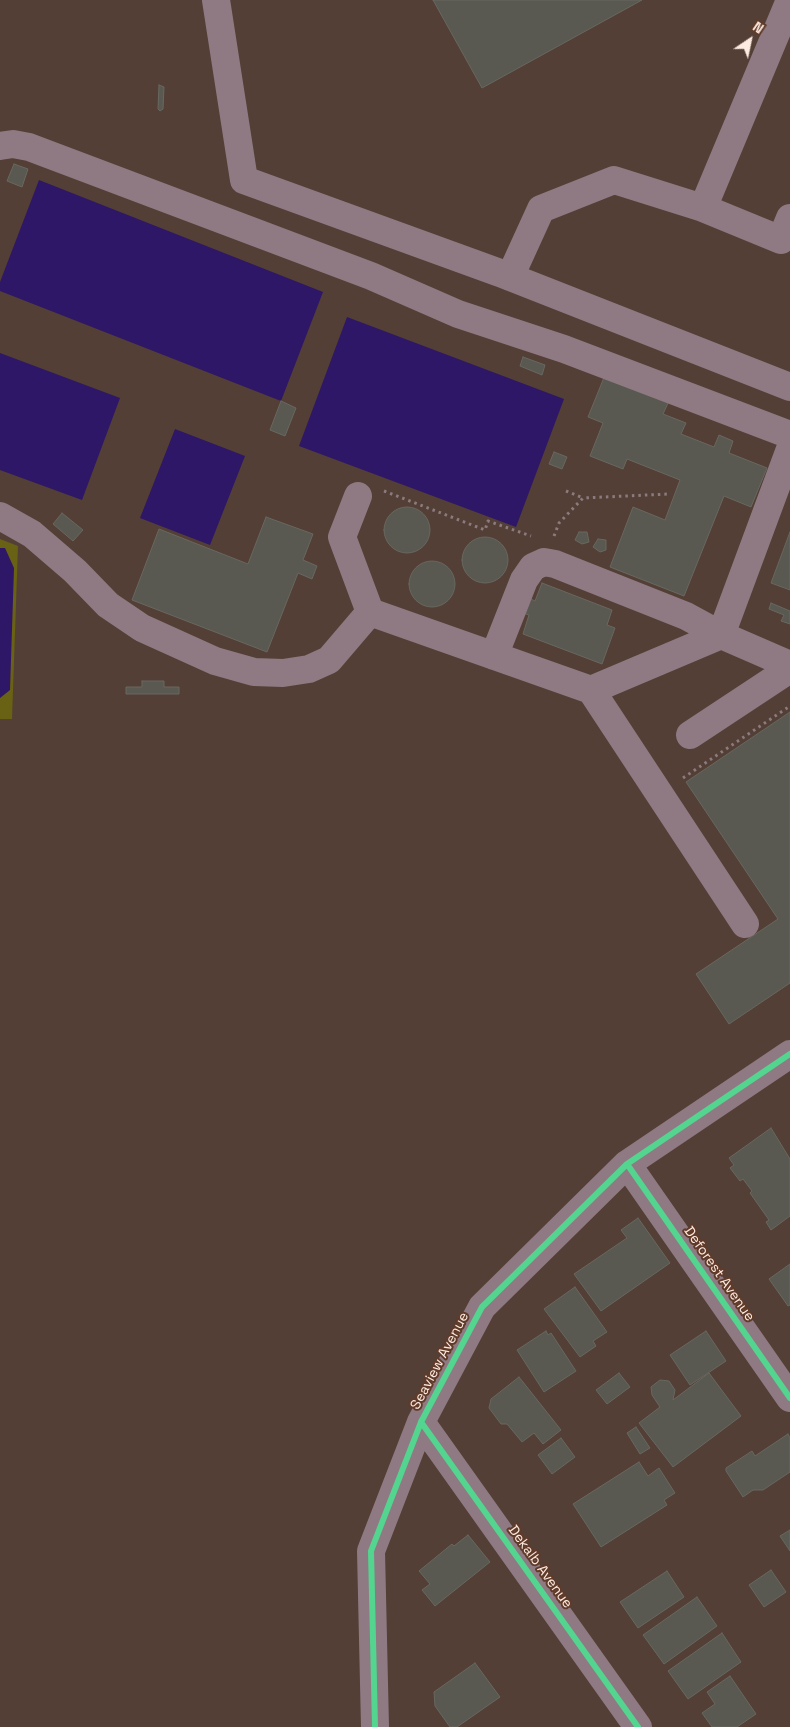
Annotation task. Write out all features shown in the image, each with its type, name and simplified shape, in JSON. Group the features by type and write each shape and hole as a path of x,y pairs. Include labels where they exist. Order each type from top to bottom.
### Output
{"street":[{"path":"216,0 244,180 510,277 790,387"},
{"path":"703,208 790,0"},
{"path":"0,146 13,144 29,147 371,276 458,314 564,349 790,435"},
{"path":"510,277 541,209 614,180 703,208 781,240 790,218"},
{"path":"591,690 720,635 790,449"},
{"path":"366,492 342,538 370,612 591,690 745,924"},
{"path":"0,516 32,534 75,571 108,605 142,628 215,661 254,672 283,673 309,669 329,660 370,612"},
{"path":"494,656 524,580 532,568 547,553 555,564 686,616 720,635 790,665"},
{"path":"690,735 790,669"},
{"name":"Seaview Avenue","path":"375,1727 371,1551 421,1422 482,1307 628,1164 790,1054"},
{"name":"Deforest Avenue","path":"628,1164 790,1398"},
{"name":"Dekalb Avenue","path":"421,1422 638,1727"}],"path":[{"path":"566,491 583,498 669,494"},
{"path":"366,492 485,530 488,521 547,553 559,523 583,498"},
{"path":"660,794 790,706"}],"shaded area":[{"path":"39,180 323,292 281,401 0,291 0,282"},
{"path":"347,317 564,399 516,527 299,446"},
{"path":"0,353 120,398 82,500 0,470"},
{"path":"175,429 245,456 210,545 140,518"},
{"path":"0,539 18,546 12,719 0,719"},
{"path":"0,548 5,548 14,568 10,690 0,698"}],"building":[{"path":"433,0 642,0 482,88"},
{"path":"159,85 164,87 163,109 160,111 158,109"},
{"path":"14,164 28,169 22,187 7,181"},
{"path":"523,357 545,365 542,375 520,366"},
{"path":"605,375 669,401 663,414 686,423 681,434 714,447 719,435 733,441 729,453 767,468 751,507 724,496 684,596 610,567 633,507 665,520 680,480 627,459 623,469 590,456 603,423 588,417"},
{"path":"281,401 296,408 285,436 270,430"},
{"path":"554,452 567,457 562,469 549,464"},
{"path":"407,507 420,511 426,517 430,530 426,543 420,549 407,553 394,549 388,543 384,530 388,517 394,511"},
{"path":"62,513 83,530 73,541 53,524"},
{"path":"266,517 313,534 303,560 317,566 312,579 298,573 267,652 132,600 159,529 248,564"},
{"path":"579,532 587,532 589,542 582,544 575,540"},
{"path":"790,532 790,590 771,583"},
{"path":"485,537 498,541 504,547 508,560 504,573 498,579 485,583 472,579 466,573 462,560 466,547 472,541"},
{"path":"598,539 606,540 606,550 600,552 593,547"},
{"path":"432,561 445,565 451,571 455,584 451,597 445,603 432,607 419,603 413,597 409,584 413,571 419,565"},
{"path":"542,583 612,610 607,625 615,628 602,664 523,634 529,615 523,613 529,598 535,601"},
{"path":"771,603 790,611 790,624 781,621 784,615 769,609"},
{"path":"142,681 164,681 164,687 179,687 179,694 126,694 126,687 142,687"},
{"path":"790,712 790,983 729,1024 696,974 778,919 686,782"},
{"path":"771,1128 790,1159 790,1216 771,1230 766,1222 769,1220 750,1193 752,1191 743,1179 740,1181 730,1168 734,1165 729,1158"},
{"path":"638,1218 670,1263 601,1311 574,1274 627,1238 621,1230"},
{"path":"790,1264 790,1305 788,1306 769,1279"},
{"path":"575,1287 607,1332 593,1341 596,1346 580,1357 544,1309"},
{"path":"546,1331 548,1335 551,1333 576,1371 544,1392 517,1350"},
{"path":"706,1331 726,1361 690,1385 670,1355"},
{"path":"619,1373 630,1387 607,1404 596,1390"},
{"path":"709,1373 741,1416 673,1467 639,1423 660,1407 652,1395 651,1387 660,1380 669,1381 675,1390 673,1400"},
{"path":"519,1377 561,1430 543,1444 534,1433 522,1442 507,1424 501,1424 489,1408 491,1399"},
{"path":"636,1427 650,1448 640,1454 627,1433"},
{"path":"788,1434 790,1438 790,1472 763,1490 753,1490 743,1497 726,1471 726,1468 752,1451 755,1456"},
{"path":"561,1438 575,1457 552,1474 538,1455"},
{"path":"639,1462 648,1476 659,1468 675,1493 664,1500 667,1505 601,1547 573,1504"},
{"path":"790,1530 790,1551 780,1536"},
{"path":"468,1535 490,1562 435,1606 422,1590 430,1584 419,1571 452,1544 454,1546"},
{"path":"771,1570 786,1592 764,1607 749,1585"},
{"path":"667,1571 684,1597 638,1628 620,1602"},
{"path":"697,1597 717,1626 664,1664 643,1635"},
{"path":"722,1633 741,1662 688,1699 668,1671"},
{"path":"475,1663 500,1697 457,1727 450,1727 435,1706 434,1692"},
{"path":"730,1676 756,1714 737,1727 712,1727 702,1713 715,1704 707,1692"}],"cycle path":[{"path":"375,1727 371,1551 421,1422 482,1307 627,1164 790,1054"},
{"path":"627,1164 790,1398"},
{"path":"421,1422 638,1727"}]}
